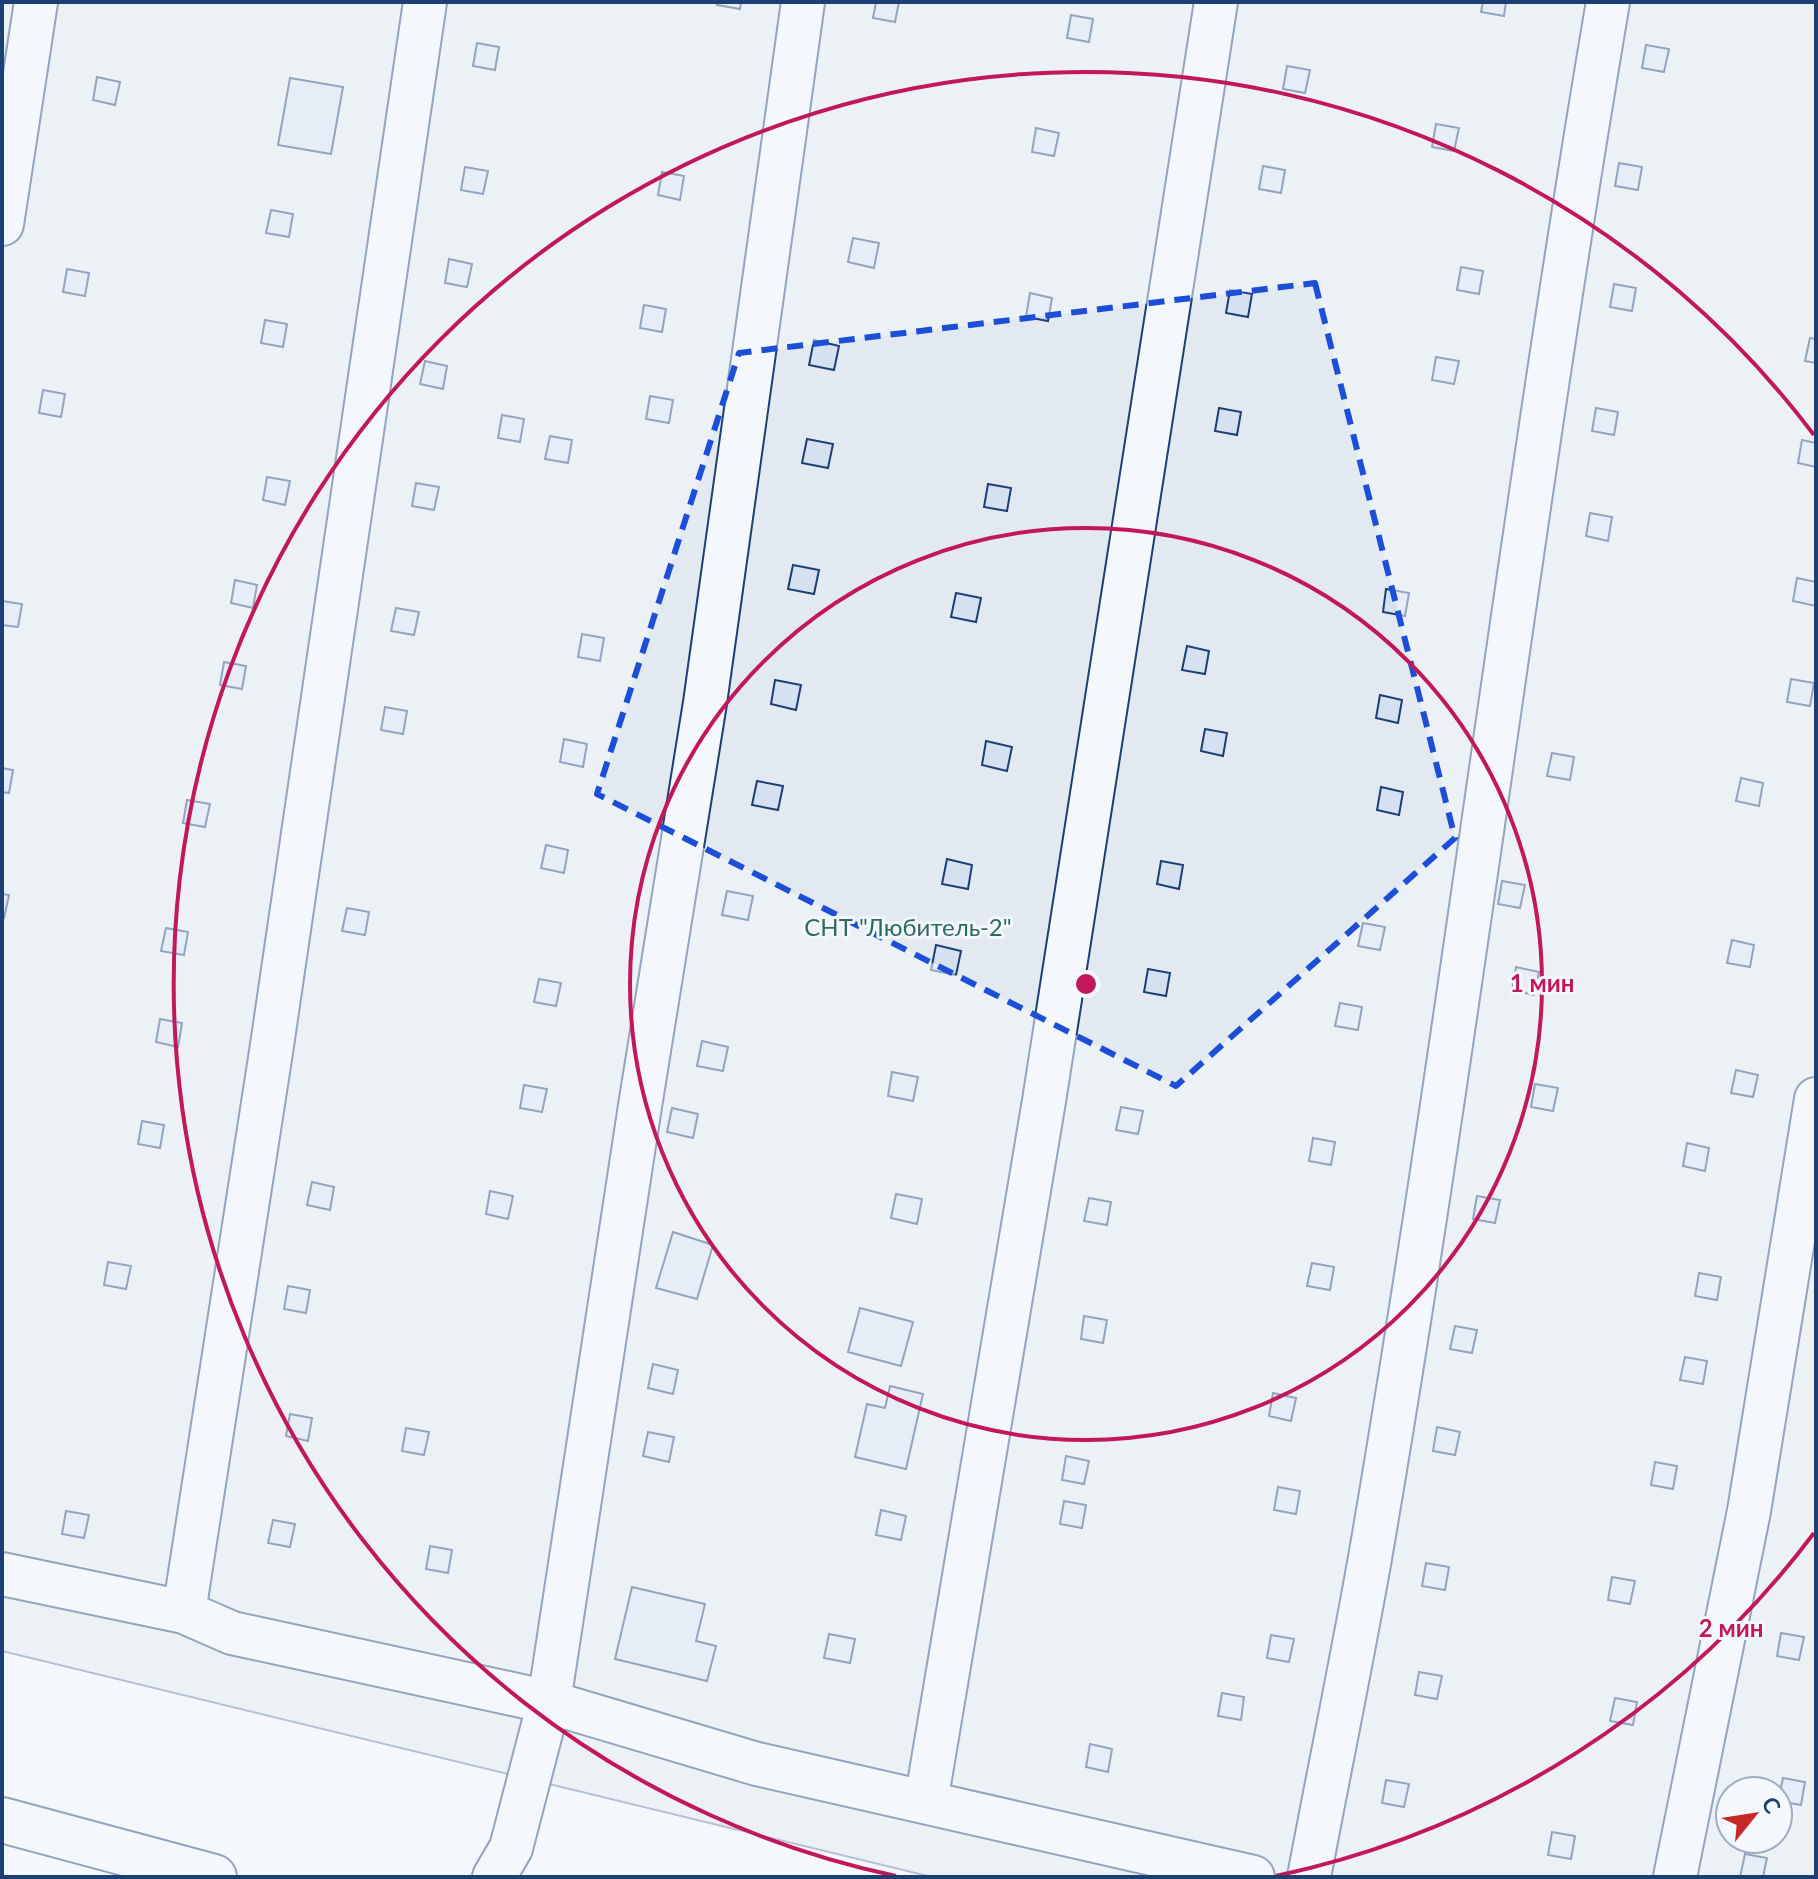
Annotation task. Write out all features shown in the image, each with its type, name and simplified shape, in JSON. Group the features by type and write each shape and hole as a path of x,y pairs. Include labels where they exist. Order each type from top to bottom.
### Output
{"main road":[{"path":"2,1820 214,1877"}],"lane":[{"path":"184,1612 271,1052 425,2"},
{"path":"494,1877 511,1848 549,1702 705,703 803,2"},
{"path":"926,1802 1044,1101 1216,2"},
{"path":"1309,1877 1372,1543 1487,799 1568,236 1608,2"},
{"path":"2,224 23,17"},
{"path":"1675,1877 1749,1511 1816,1099"},
{"path":"2,1574 184,1612 232,1633 549,1702 757,1764 1253,1877"}],"highlighted area":[{"path":"1315,283 1455,838 1176,1086 597,794 739,353"}],"green space":[{"name":"СНТ \"Любитель-2\"","path":"2,2 1816,2 1816,1877 932,1877 2,1651"}],"building":[{"path":"718,2 741,2 740,9 717,5"},
{"path":"876,2 899,2 895,22 873,18"},
{"path":"1483,2 1506,2 1504,16 1481,12"},
{"path":"1071,15 1093,19 1089,42 1067,38"},
{"path":"477,43 499,47 495,70 473,66"},
{"path":"1646,45 1669,49 1664,72 1642,68"},
{"path":"1287,66 1310,70 1305,93 1283,89"},
{"path":"97,77 120,82 115,105 93,100"},
{"path":"290,78 343,87 331,154 278,145"},
{"path":"1436,124 1459,128 1454,151 1432,147"},
{"path":"1036,128 1059,133 1054,156 1032,152"},
{"path":"1619,163 1642,167 1638,190 1615,186"},
{"path":"1263,166 1285,170 1281,193 1259,189"},
{"path":"465,167 488,171 483,194 461,190"},
{"path":"662,172 684,176 680,200 658,195"},
{"path":"271,210 293,214 289,237 266,233"},
{"path":"853,238 879,243 874,268 848,262"},
{"path":"449,259 472,264 467,287 445,283"},
{"path":"1461,267 1483,271 1479,294 1457,290"},
{"path":"67,269 89,273 85,296 63,292"},
{"path":"1614,284 1636,288 1632,311 1610,307"},
{"path":"1230,290 1252,294 1248,317 1226,313"},
{"path":"1030,293 1052,298 1048,321 1026,317"},
{"path":"644,305 666,309 662,332 640,328"},
{"path":"265,320 287,324 283,347 261,343"},
{"path":"1810,338 1816,339 1816,363 1805,361"},
{"path":"814,340 839,346 834,370 809,365"},
{"path":"1436,357 1459,361 1454,384 1432,380"},
{"path":"425,361 447,366 443,389 420,384"},
{"path":"43,390 65,394 61,417 39,413"},
{"path":"650,396 673,400 669,423 646,419"},
{"path":"1219,408 1241,412 1237,435 1215,431"},
{"path":"1596,408 1618,412 1614,435 1592,431"},
{"path":"502,415 524,419 520,442 498,438"},
{"path":"550,436 572,440 568,463 545,459"},
{"path":"807,439 833,444 828,468 802,463"},
{"path":"1802,440 1816,443 1816,467 1798,463"},
{"path":"267,477 290,481 285,505 263,500"},
{"path":"416,483 439,487 434,510 412,506"},
{"path":"988,484 1011,488 1007,511 984,507"},
{"path":"1590,513 1612,517 1608,541 1586,536"},
{"path":"793,565 819,570 814,594 788,589"},
{"path":"1797,578 1816,582 1816,606 1793,601"},
{"path":"235,580 257,585 253,608 231,603"},
{"path":"1386,589 1409,593 1405,616 1383,612"},
{"path":"956,593 981,598 976,622 951,617"},
{"path":"2,601 22,604 18,627 2,625"},
{"path":"396,608 419,612 414,635 391,631"},
{"path":"582,634 604,638 600,661 578,657"},
{"path":"1187,646 1209,651 1205,674 1182,670"},
{"path":"224,662 246,666 242,689 220,685"},
{"path":"1791,679 1814,683 1810,706 1787,702"},
{"path":"775,680 801,685 796,710 771,704"},
{"path":"1380,695 1402,700 1398,723 1376,718"},
{"path":"385,707 407,711 403,734 381,730"},
{"path":"1205,729 1227,733 1223,756 1201,751"},
{"path":"564,739 587,744 583,767 560,762"},
{"path":"986,741 1012,747 1007,771 982,765"},
{"path":"1552,753 1574,757 1570,780 1547,776"},
{"path":"2,768 13,770 9,793 2,792"},
{"path":"1741,778 1763,783 1759,806 1736,801"},
{"path":"757,781 783,786 778,810 752,805"},
{"path":"1381,787 1403,792 1399,815 1377,810"},
{"path":"187,800 210,804 205,827 183,823"},
{"path":"546,845 568,850 564,873 541,868"},
{"path":"947,859 972,865 968,889 942,884"},
{"path":"1161,861 1183,865 1179,889 1157,884"},
{"path":"1502,881 1525,885 1520,908 1498,904"},
{"path":"727,891 753,896 748,920 722,915"},
{"path":"2,894 9,895 4,918 2,918"},
{"path":"347,908 369,912 365,935 342,931"},
{"path":"1363,923 1385,927 1380,950 1358,946"},
{"path":"166,928 188,932 184,955 161,951"},
{"path":"1732,940 1754,945 1750,967 1727,963"},
{"path":"936,945 961,951 956,975 931,970"},
{"path":"1516,967 1539,972 1534,995 1512,990"},
{"path":"1148,969 1170,973 1166,996 1144,992"},
{"path":"539,979 561,983 556,1006 534,1002"},
{"path":"1340,1003 1362,1007 1358,1030 1335,1026"},
{"path":"160,1019 182,1023 178,1047 156,1042"},
{"path":"702,1041 728,1047 723,1071 697,1066"},
{"path":"1736,1070 1758,1075 1753,1097 1731,1093"},
{"path":"892,1072 918,1077 913,1101 888,1096"},
{"path":"1535,1084 1558,1088 1553,1111 1531,1107"},
{"path":"524,1085 547,1089 542,1112 520,1108"},
{"path":"1121,1107 1143,1111 1138,1134 1116,1130"},
{"path":"672,1108 698,1114 693,1138 667,1132"},
{"path":"142,1121 164,1125 160,1148 138,1144"},
{"path":"1313,1138 1335,1142 1331,1165 1309,1161"},
{"path":"1687,1143 1709,1148 1705,1171 1683,1166"},
{"path":"312,1182 334,1187 330,1210 307,1205"},
{"path":"490,1191 513,1196 508,1219 486,1214"},
{"path":"896,1194 922,1199 917,1224 891,1218"},
{"path":"1477,1196 1500,1200 1495,1223 1473,1219"},
{"path":"1089,1198 1111,1202 1107,1225 1084,1221"},
{"path":"673,1232 713,1245 697,1299 656,1288"},
{"path":"108,1262 131,1266 126,1289 104,1285"},
{"path":"1312,1263 1334,1267 1330,1290 1307,1286"},
{"path":"1699,1273 1721,1277 1717,1300 1695,1296"},
{"path":"288,1286 310,1290 306,1313 284,1309"},
{"path":"860,1308 913,1322 901,1366 848,1352"},
{"path":"1084,1316 1107,1320 1103,1343 1081,1339"},
{"path":"1455,1326 1477,1330 1472,1353 1450,1349"},
{"path":"1685,1357 1707,1361 1703,1384 1680,1380"},
{"path":"653,1364 678,1370 673,1394 648,1388"},
{"path":"890,1386 923,1394 906,1469 855,1457 867,1404 885,1408"},
{"path":"1273,1393 1296,1398 1291,1421 1269,1416"},
{"path":"290,1414 312,1418 308,1441 286,1436"},
{"path":"1437,1427 1460,1432 1455,1455 1433,1451"},
{"path":"406,1428 429,1432 424,1455 402,1451"},
{"path":"648,1432 674,1437 669,1462 643,1456"},
{"path":"1066,1456 1089,1461 1084,1484 1062,1480"},
{"path":"1655,1462 1677,1466 1673,1489 1651,1485"},
{"path":"1278,1487 1300,1491 1296,1514 1274,1510"},
{"path":"1064,1501 1086,1505 1082,1528 1060,1524"},
{"path":"881,1510 906,1516 901,1540 876,1535"},
{"path":"66,1511 89,1515 84,1538 62,1534"},
{"path":"273,1520 295,1524 290,1547 268,1543"},
{"path":"430,1546 452,1550 448,1573 426,1569"},
{"path":"1426,1563 1449,1567 1445,1590 1422,1586"},
{"path":"1612,1577 1635,1581 1630,1604 1608,1600"},
{"path":"632,1587 705,1604 696,1641 716,1646 707,1681 615,1659"},
{"path":"1781,1633 1804,1637 1799,1660 1777,1656"},
{"path":"829,1634 855,1639 850,1663 824,1658"},
{"path":"1271,1635 1294,1639 1289,1662 1267,1658"},
{"path":"1419,1672 1442,1676 1437,1699 1415,1695"},
{"path":"1222,1693 1244,1697 1241,1720 1218,1716"},
{"path":"1615,1698 1637,1702 1633,1725 1610,1721"},
{"path":"1090,1744 1112,1749 1108,1772 1086,1767"},
{"path":"1386,1780 1409,1784 1404,1807 1382,1803"},
{"path":"1794,1780 1805,1782 1801,1805 1794,1804"},
{"path":"1552,1832 1575,1836 1571,1859 1548,1855"},
{"path":"1745,1855 1767,1858 1763,1877 1740,1877"}]}
